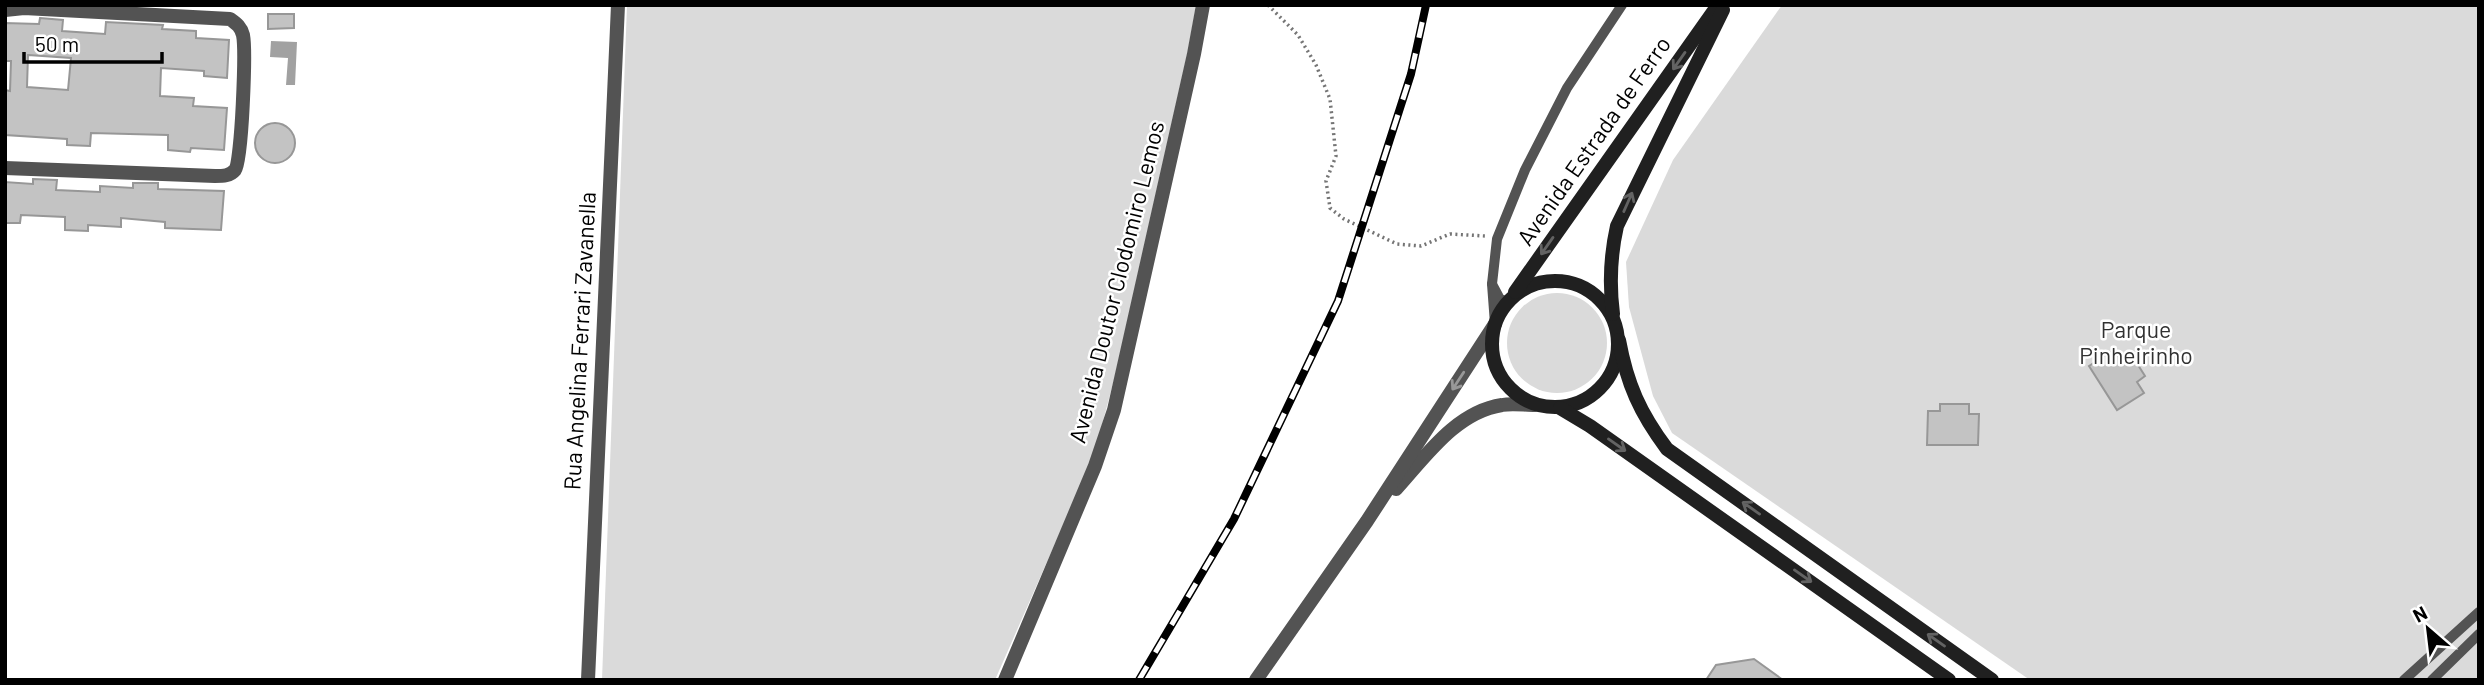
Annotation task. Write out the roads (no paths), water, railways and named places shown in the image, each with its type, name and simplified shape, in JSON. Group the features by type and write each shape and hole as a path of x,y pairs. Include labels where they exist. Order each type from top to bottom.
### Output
{"main road":[{"name":"Avenida Estrada de Ferro","path":"1718,5 1507,303 1495,324 1492,349 1498,373 1513,392 1535,405 1560,408 1584,401 1604,386 1616,365 1619,340 1609,286 1617,226 1726,5"},
{"name":"Avenida Estrada de Ferro","path":"1507,303 1527,287 1551,281 1576,284 1598,296 1613,316"},
{"path":"1619,340 1635,398 1649,425 1667,449 1992,680"},
{"path":"1560,408 1590,426 1949,680"}],"street":[{"name":"Rua Angelina Ferrari Zavanella","path":"588,680 618,5"},
{"name":"Avenida Doutor Clodomiro Lemos","path":"1005,680 1090,478 1114,410 1203,5"},
{"path":"5,10 24,8 230,19 238,24 244,41 241,144 234,172 226,176 215,176 5,168"},
{"name":"Avenida Estrada de Ferro","path":"1256,680 1367,521 1495,324"},
{"name":"Avenida Estrada de Ferro","path":"1367,521 1443,437 1469,416 1501,405 1535,405"}],"lane":[{"path":"1495,324 1492,284 1497,239 1525,170 1567,88 1622,5"},
{"path":"1492,284 1500,299 1507,303"},
{"path":"2404,680 2479,612"},
{"path":"2432,680 2479,634"}],"railway":[{"path":"1139,680 1234,519 1338,301 1411,74 1426,5"}],"park label":[{"name":"Parque Pinheirinho","path":"2136,343"}]}
